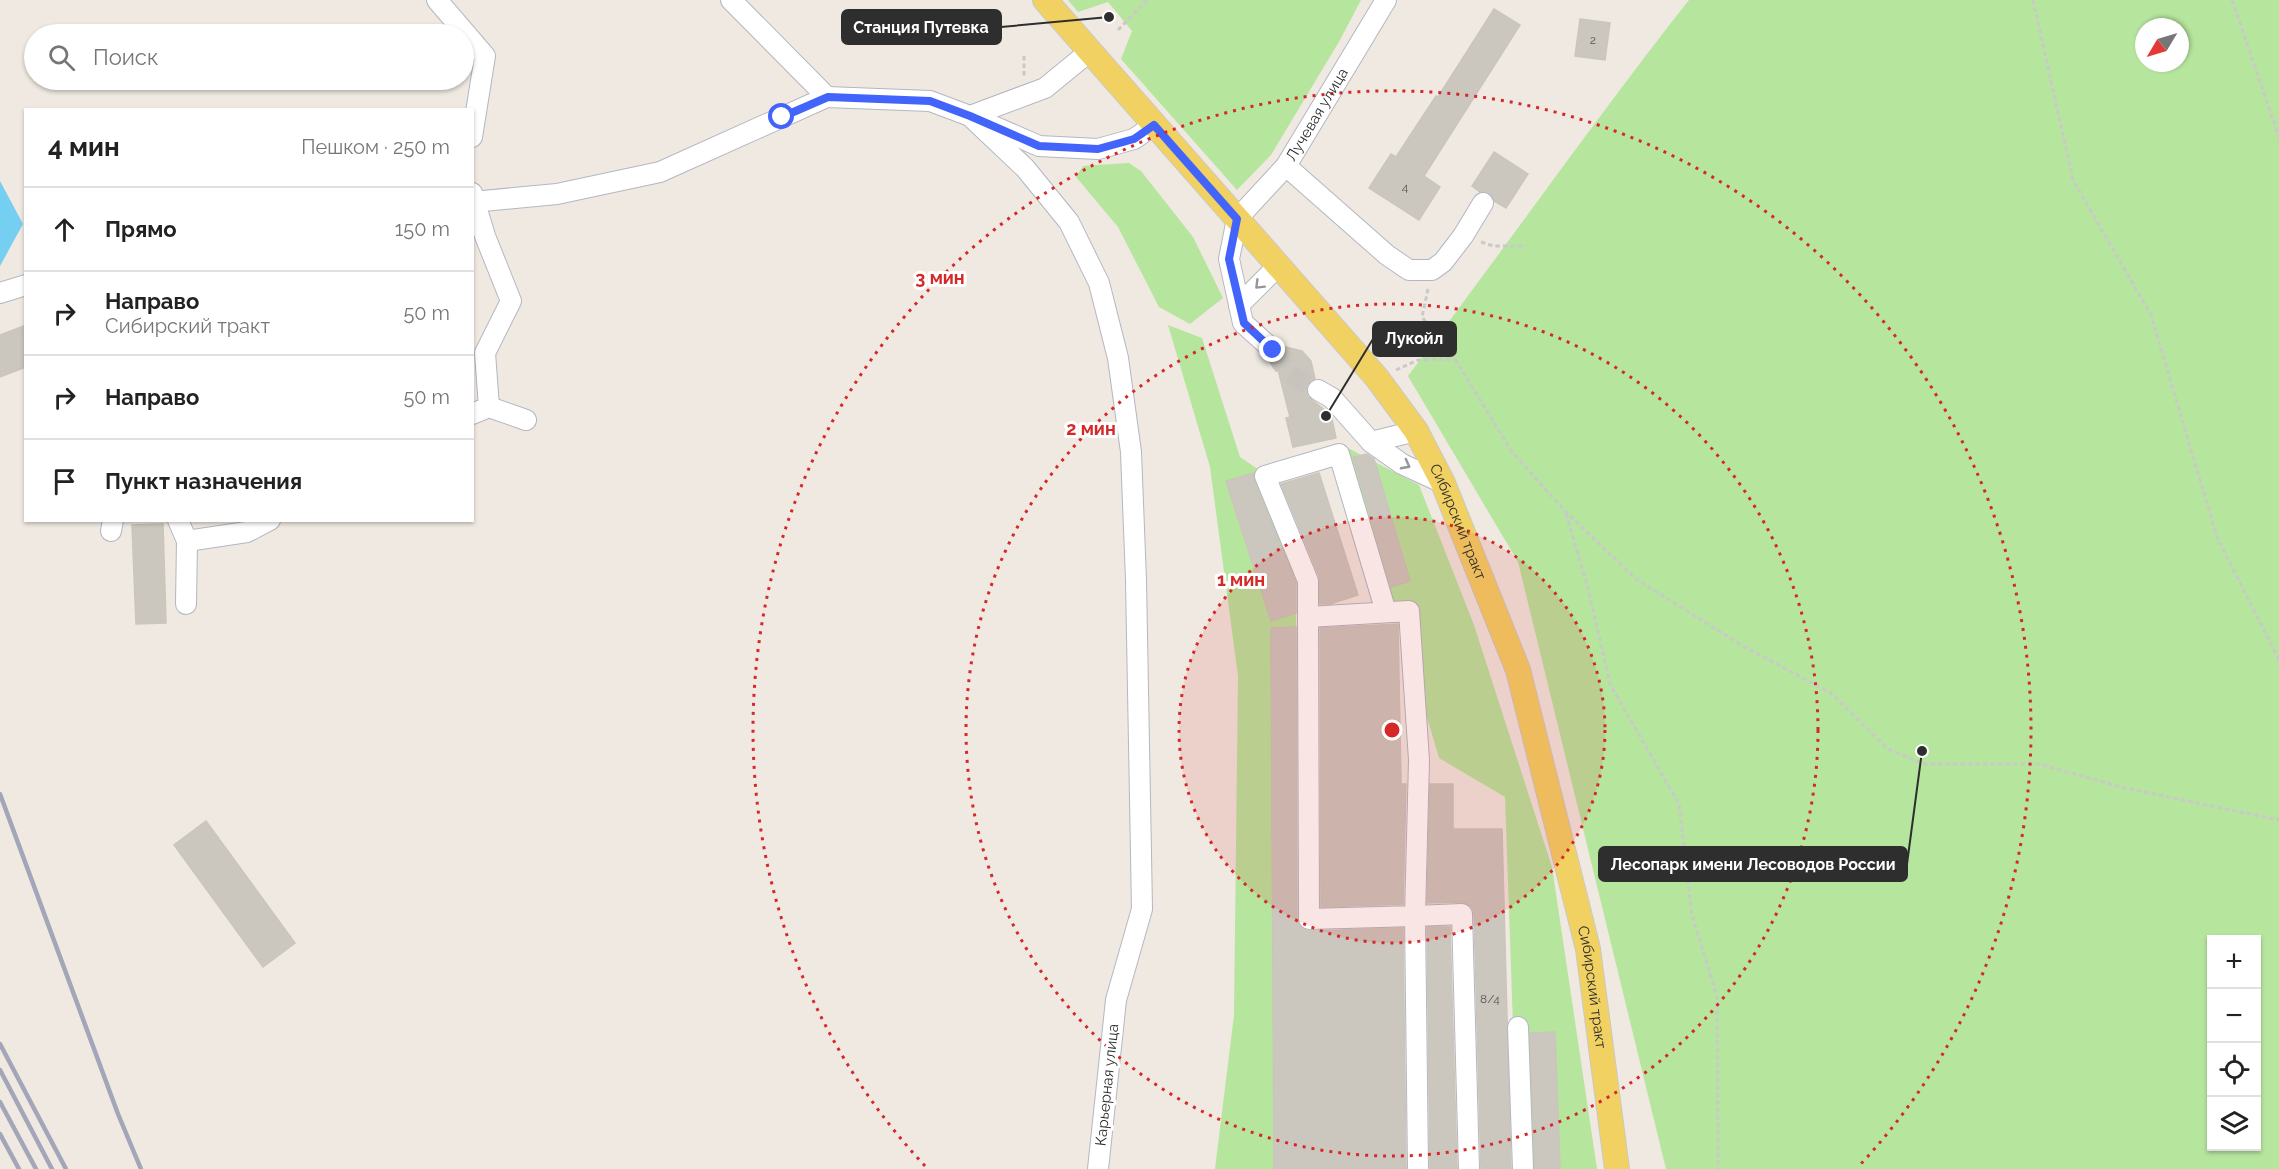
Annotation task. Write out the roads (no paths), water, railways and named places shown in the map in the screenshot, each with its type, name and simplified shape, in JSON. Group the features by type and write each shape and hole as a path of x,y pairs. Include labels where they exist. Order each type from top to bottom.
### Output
{"main road":[{"name":"Сибирский тракт","path":"1045,0 1377,378 1416,431 1443,483 1518,670 1588,949 1617,1169"}],"street":[{"path":"437,0 458,24"},
{"path":"731,0 828,97"},
{"name":"Лучевая улица","path":"1237,219 1286,166 1386,0"},
{"path":"474,43 485,56 474,125"},
{"path":"970,116 1045,88 1089,52"},
{"path":"526,420 481,410 485,352 511,301 485,236 474,199 557,194 660,172 828,97 930,101 1039,146 1098,149 1134,139 1154,125"},
{"name":"Карьерная улица","path":"970,116 1024,168 1069,222 1099,283 1118,358 1131,463 1136,580 1142,909 1116,1000 1098,1169"},
{"path":"1286,166 1409,270 1432,270 1443,262 1463,236 1483,203"},
{"path":"1237,219 1229,259 1239,305 1244,323 1273,350"},
{"path":"1239,305 1278,266"},
{"path":"0,293 24,286"},
{"path":"1318,390 1332,398 1371,442 1402,464 1443,483"},
{"path":"1371,442 1416,431"},
{"path":"1386,612 1339,454 1265,476 1308,581 1309,919 1462,914 1469,1169"},
{"path":"179,522 187,541 186,604"},
{"path":"187,541 247,532 266,522"},
{"path":"1308,617 1409,611 1419,760 1415,916 1418,1169"},
{"path":"1518,1027 1523,1169"}],"water":[{"path":"0,181 23,224 0,266"}],"tunnel":[{"path":"1273,350 1289,374 1318,390"}],"railway":[{"path":"0,794 118,1114 141,1169"},
{"path":"0,1044 66,1169"},
{"path":"0,1070 52,1169"},
{"path":"0,1102 36,1169"},
{"path":"0,1134 19,1169"}],"place":[{"name":"Станция Путевка","path":"1109,17"},
{"name":"Лукойл","path":"1326,416"},
{"name":"Лесопарк имени Лесоводов России","path":"1922,751"}]}
